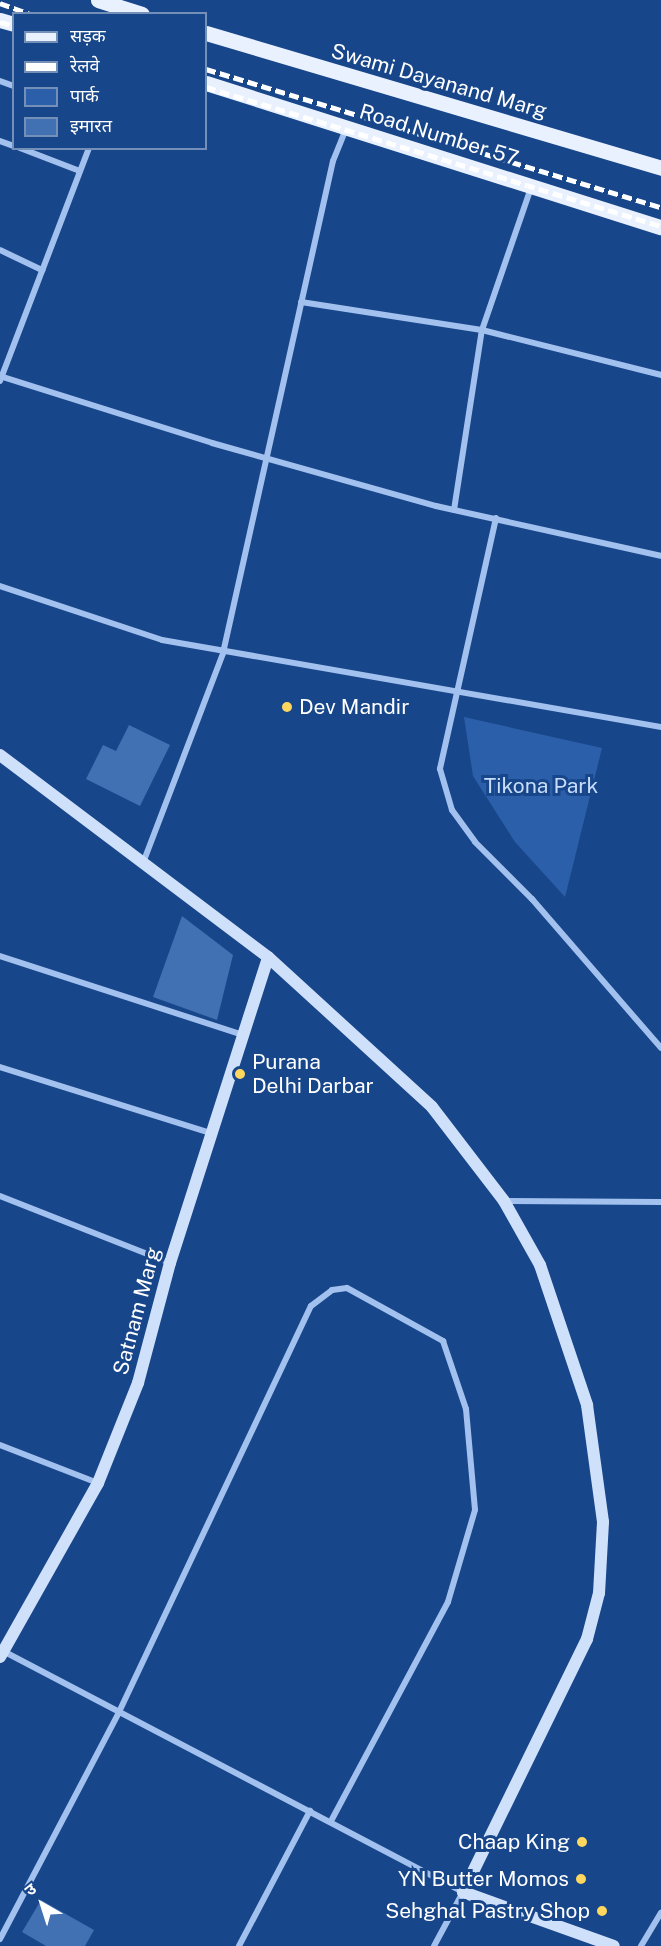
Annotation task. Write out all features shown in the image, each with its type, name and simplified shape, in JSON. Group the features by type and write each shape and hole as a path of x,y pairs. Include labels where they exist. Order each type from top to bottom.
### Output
{"main road":[{"path":"98,0 136,12"},
{"name":"Swami Dayanand Marg","path":"207,33 661,168"},
{"name":"Road Number 57","path":"207,83 661,227"}],"street":[{"path":"143,863 223,653 268,460 333,161 346,128"},
{"path":"25,150 80,171"},
{"path":"88,150 1,378 268,460 454,510 661,556"},
{"path":"454,510 482,330 532,186"},
{"path":"0,250 42,270"},
{"path":"301,302 482,330 661,375"},
{"path":"496,518 440,769 452,810 475,843 532,899 661,1048"},
{"path":"0,586 162,640 223,653 276,657 456,693 661,727"},
{"path":"0,755 268,957 432,1107 504,1201 540,1265 572,1354 587,1405 603,1522 599,1593 586,1639 463,1892 434,1946"},
{"path":"0,956 243,1036"},
{"name":"Satnam Marg","path":"1,1653 98,1483 138,1383 170,1263 268,957"},
{"path":"0,1067 212,1133"},
{"path":"0,1196 170,1263"},
{"path":"504,1201 661,1202"},
{"path":"0,1938 119,1712 310,1306 332,1290 347,1288 428,1329 443,1341 461,1389 475,1510 448,1602 332,1819"},
{"path":"0,1446 98,1483"},
{"path":"1,1653 310,1811 332,1819 463,1892 575,1935 614,1946"},
{"path":"239,1946 310,1811"},
{"path":"641,1946 661,1913"},
{"path":"575,1935 584,1946"}],"green space":[{"name":"Tikona Park","path":"464,717 602,748 565,897 515,842 473,776"}],"building":[{"path":"129,725 170,745 140,806 86,779 103,745 116,751"},
{"path":"182,916 233,955 217,1020 153,997"},
{"path":"41,1900 94,1930 85,1946 46,1946 22,1932"}],"railway":[{"path":"0,3 25,12"},
{"path":"0,22 12,25"},
{"path":"207,69 661,207"},
{"path":"207,87 661,226"}],"place":[{"name":"Dev Mandir","path":"287,707"},
{"name":"Purana Delhi Darbar","path":"240,1074"},
{"name":"Chaap King","path":"582,1842"},
{"name":"YN Butter Momos","path":"581,1879"},
{"name":"Sehghal Pastry Shop","path":"602,1911"}]}
